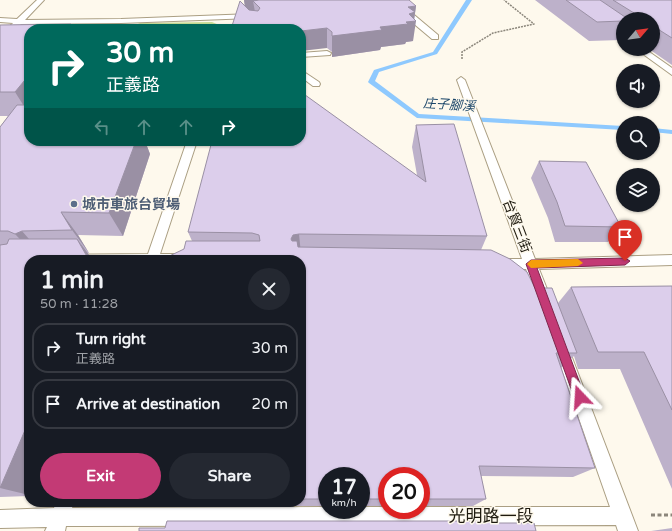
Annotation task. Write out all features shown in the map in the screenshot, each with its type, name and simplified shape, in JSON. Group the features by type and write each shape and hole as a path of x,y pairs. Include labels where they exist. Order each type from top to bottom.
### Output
{"lane":[{"path":"0,41 42,0"},
{"path":"398,0 410,16 435,37"},
{"path":"0,20 20,22 250,20 263,15"},
{"path":"306,55 327,53"},
{"path":"650,56 672,72"},
{"path":"306,77 316,84"},
{"name":"台貿三街","path":"461,80 550,316"},
{"path":"153,255 190,146"},
{"path":"484,263 531,264 672,260"},
{"path":"555,331 626,523"},
{"name":"光明路一段","path":"0,520 60,517 626,523"}],"path":[{"path":"461,80 462,52 494,33 534,24 504,0"}],"green space":[{"path":"212,22 217,24 138,24"}],"building":[{"path":"409,0 416,6 408,7 415,12 409,14 416,21 406,22 408,24 380,27 382,30 332,36 332,32 327,28 306,30 306,24 233,24 240,1 249,10 258,11 260,8 253,1"},
{"path":"566,0 600,0 618,12 616,12 616,21 597,22"},
{"path":"613,0 672,0 672,38 660,30 660,12 632,12"},
{"path":"0,25 24,25 24,81 15,92 0,92"},
{"path":"306,96 426,182 416,125 454,124 487,236 299,234 293,235 291,239 292,241 297,241 298,247 491,250 510,259 527,272 535,288 552,288 577,353 556,353 595,468 479,466 486,499 430,499 430,467 378,467 378,499 370,499 370,467 318,467 318,499 306,499 306,255 171,255 184,249 186,241 260,241 259,235 252,233 188,232 211,146 306,146"},
{"path":"17,105 24,105 24,146 134,146 109,213 61,212 72,230 22,231 15,234 8,231 0,231 0,127"},
{"path":"539,161 586,162 621,227 565,226 557,202"},
{"path":"9,239 77,239 86,255 24,255 24,433 0,488 0,245 7,244"},
{"path":"672,286 672,410 644,352 598,352 571,287"},
{"path":"167,521 493,521 494,523 534,523 536,531 139,531 139,528 165,528"}],"waterway":[{"name":"庄子腳溪","path":"469,0 435,53 376,71 371,82 417,116 616,128"},
{"name":"庄子腳溪","path":"660,131 672,132"}],"slow traffic":[{"path":"531,264 578,263"}],"place":[{"name":"城市車旅台貿場","path":"74,204"}],"route":[{"path":"580,397 531,264 625,261"}]}
